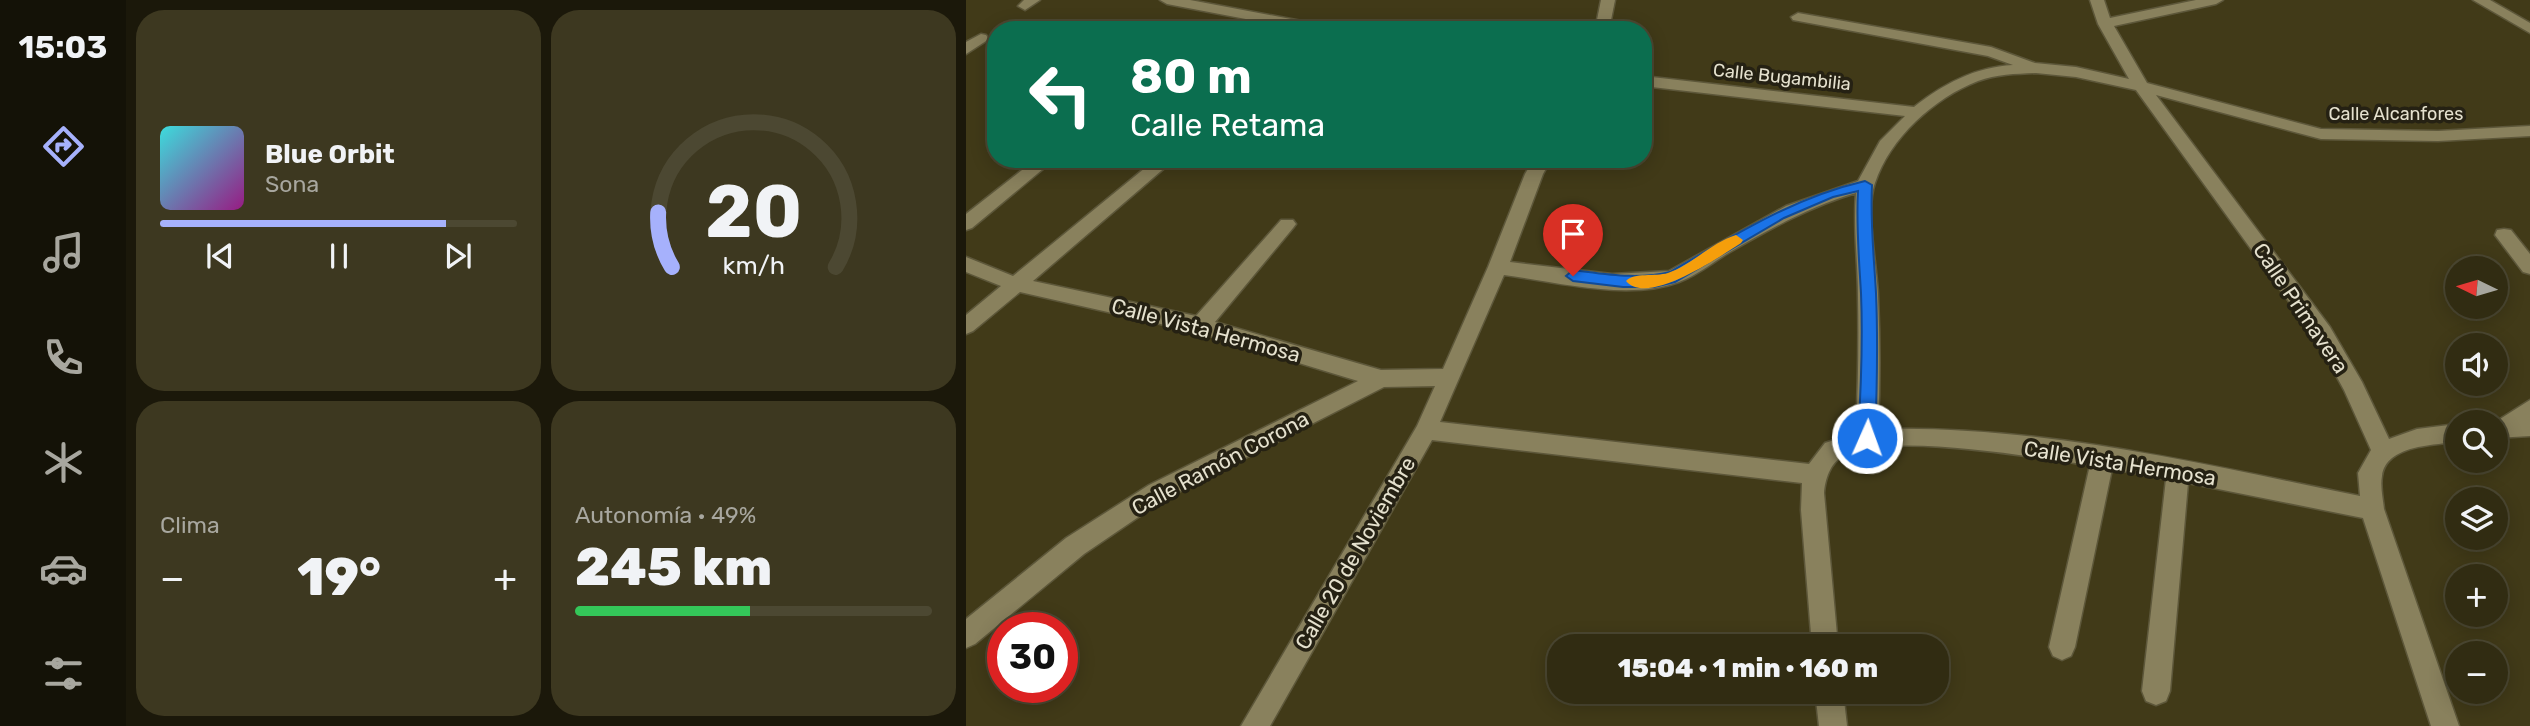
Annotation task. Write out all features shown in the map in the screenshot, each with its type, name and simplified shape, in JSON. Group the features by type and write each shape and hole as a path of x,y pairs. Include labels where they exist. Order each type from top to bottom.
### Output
{"street":[{"path":"1167,0 1278,21"},
{"path":"1233,13 1247,0"},
{"path":"1604,21 1608,0"},
{"name":"Calle Primavera","path":"2097,0 2105,24 2141,86 2323,333 2354,388 2383,451"},
{"path":"2105,24 2216,0"},
{"path":"2480,0 2530,29"},
{"path":"1798,17 1991,52 2036,68"},
{"path":"966,49 981,38"},
{"path":"1867,438 1869,357 1863,220 1865,185 1886,145 1917,111 1947,89 1975,77 2006,70 2036,68"},
{"name":"Calle Alcanfores","path":"2036,68 2076,72 2141,86 2321,134 2438,136 2530,131"},
{"name":"Calle Bugambilia","path":"1652,82 1917,111"},
{"path":"966,224 1036,168"},
{"path":"966,326 1156,168"},
{"name":"Calle 20 de Noviembre","path":"1255,726 1426,430 1498,267 1538,168"},
{"path":"1498,267 1623,281 1654,281 1675,276 1779,215 1829,194 1865,185"},
{"path":"1200,325 1287,224"},
{"path":"2504,235 2530,267"},
{"name":"Calle Vista Hermosa","path":"966,264 1014,284 1200,325 1381,379 1448,377"},
{"name":"Calle Ramón Corona","path":"966,635 1074,547 1157,492 1381,379"},
{"path":"2508,423 2530,409"},
{"path":"2508,428 2530,427"},
{"path":"1426,430 1816,475 1812,503 1824,634"},
{"path":"2445,434 2417,438 2383,451 2370,473 2372,509 2445,726"},
{"name":"Calle Vista Hermosa","path":"1816,475 1834,448 1867,438 1923,437 2103,457 2372,509"},
{"path":"2062,647 2103,457"},
{"path":"2156,691 2179,471"},
{"path":"1830,704 1833,726"}],"slow traffic":[{"path":"1633,281 1654,281 1675,276 1736,240"}],"route":[{"path":"1573,276 1654,281 1675,276 1779,215 1829,194 1865,185 1863,220 1868,294 1869,382 1867,438"}]}
